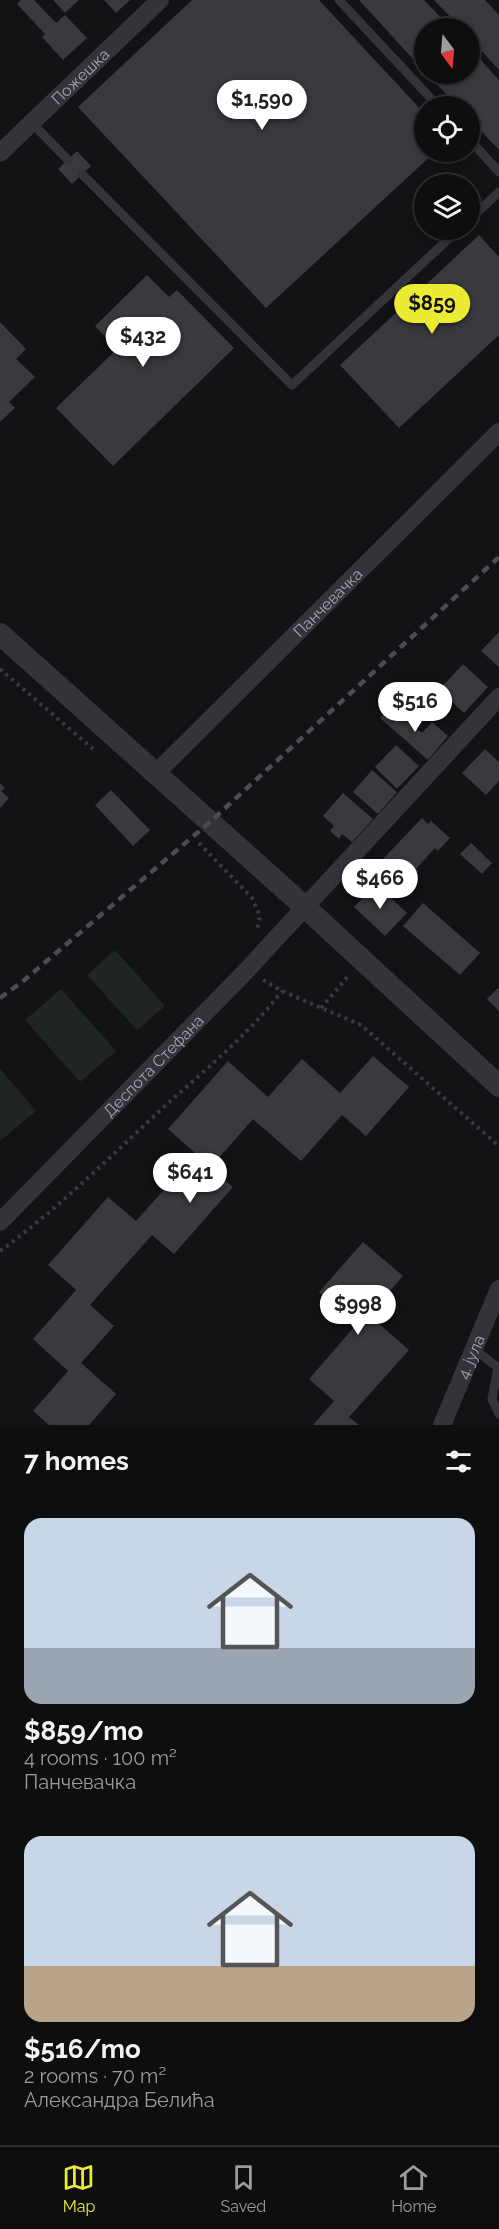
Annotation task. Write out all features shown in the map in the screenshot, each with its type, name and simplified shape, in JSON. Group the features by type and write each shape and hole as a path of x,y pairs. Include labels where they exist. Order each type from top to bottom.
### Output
{"street":[{"name":"Пожешка","path":"0,153 160,0"},
{"name":"Панчевачка","path":"156,773 499,432"},
{"path":"0,634 306,908 499,1086"},
{"name":"Деспота Стефана","path":"0,1222 493,717 499,697"},
{"name":"4. јула","path":"442,1425 499,1289"}],"lane":[{"path":"339,0 429,96"},
{"path":"32,122 68,160"},
{"path":"480,151 499,172"},
{"path":"82,174 292,385 448,240"},
{"path":"480,210 499,192"},
{"path":"475,1350 498,1367 492,1399 499,1414"}],"path":[{"path":"0,669 94,750"},
{"path":"193,837 252,898 260,916 254,936"},
{"path":"246,971 282,991 361,1025 499,1146"},
{"path":"0,1251 40,1221 171,1101 269,1008 282,991"}],"shaded area":[{"path":"115,950 165,1006 137,1030 87,975"},
{"path":"61,989 116,1051 80,1082 25,1020"},
{"path":"0,1069 36,1111 0,1141"}],"building":[{"path":"21,0 34,0 56,23 65,15 87,38 63,60 42,37 45,34 17,4"},
{"path":"53,0 79,0 65,13"},
{"path":"104,0 130,0 116,13"},
{"path":"192,0 319,0 414,102 414,162 424,162 266,308 78,107"},
{"path":"359,0 424,0 441,18 414,18 414,60"},
{"path":"434,0 485,0 499,15 499,70 480,49 480,18 451,18"},
{"path":"480,59 499,80 499,150 480,130 480,96 448,96 437,84 480,84"},
{"path":"77,151 91,166 72,184 58,169"},
{"path":"480,236 499,257 499,335 399,428 340,365 474,240 480,240"},
{"path":"147,275 169,297 177,290 234,348 113,466 56,408 117,349 95,326"},
{"path":"0,322 26,349 16,359 35,377 9,402 15,408 0,422"},
{"path":"499,632 499,667 481,651"},
{"path":"463,664 488,687 464,713 439,690"},
{"path":"391,706 422,733 432,722 448,736 428,760 380,718"},
{"path":"396,745 419,766 397,789 375,767"},
{"path":"485,749 499,762 499,781 486,795 462,773"},
{"path":"372,770 397,792 378,814 353,792"},
{"path":"0,783 5,788 1,791 9,798 0,808"},
{"path":"111,790 150,830 133,846 95,805"},
{"path":"343,793 373,819 352,842 342,834 339,839 330,831 334,826 323,816"},
{"path":"422,818 428,824 431,821 450,838 438,851 435,848 403,887 386,870 389,867 382,860"},
{"path":"471,843 492,863 482,874 460,854"},
{"path":"376,884 407,913 385,936 354,907"},
{"path":"423,903 480,953 460,975 403,926"},
{"path":"499,987 499,1011 487,999"},
{"path":"373,1056 409,1087 366,1136 342,1115 301,1161 253,1119 210,1168 233,1187 174,1254 152,1235 90,1305 114,1326 81,1363 116,1394 89,1425 49,1425 33,1411 68,1371 33,1339 76,1290 48,1265 108,1197 136,1221 196,1154 168,1129 228,1061 268,1097 302,1059 340,1093"},
{"path":"363,1242 403,1276 369,1315 409,1350 349,1417 359,1425 313,1425 334,1401 309,1379 356,1325 319,1292"}],"railway":[{"path":"0,998 22,982 210,822 499,557"}]}
